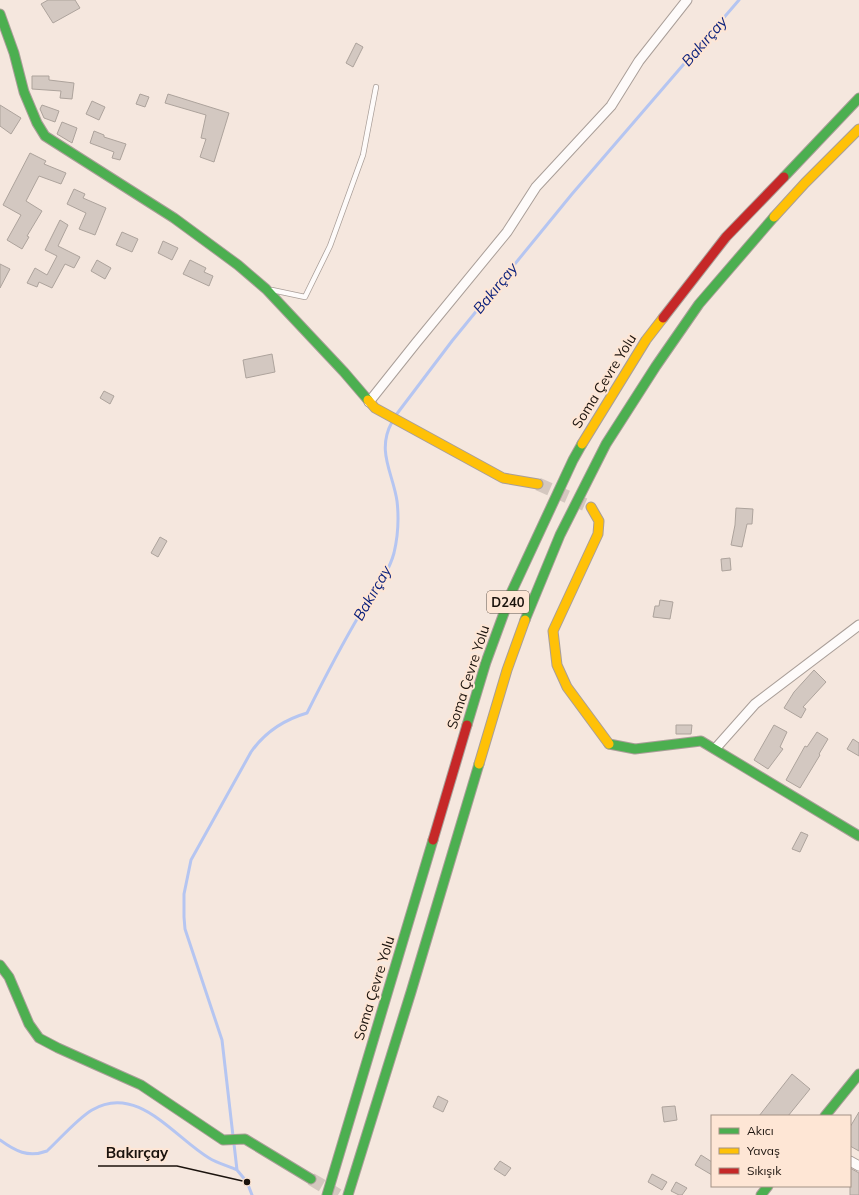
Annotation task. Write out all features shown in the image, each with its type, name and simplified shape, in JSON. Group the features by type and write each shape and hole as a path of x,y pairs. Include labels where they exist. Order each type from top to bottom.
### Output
{"main road":[{"path":"0,14 14,53 24,92 37,123 45,136 174,218 238,265 266,289 344,372 372,405 503,478 538,484"},
{"name":"Soma Çevre Yolu","path":"327,1195 486,662 512,591 573,460 597,418 646,340 706,262 726,237 859,98"},
{"name":"D240","path":"348,1195 411,992 507,670 532,599 564,528 606,444 656,366 699,304 754,239 805,183 859,129"},
{"path":"591,507 599,521 598,534 553,630 557,665 567,687 608,744 635,749 701,741 859,836"},
{"path":"0,965 9,977 29,1024 39,1038 141,1086 223,1140 245,1139 311,1179"},
{"path":"826,1115 857,1079"},
{"path":"761,1195 767,1187"}],"street":[{"path":"372,405 421,336 507,232 536,188 610,106 639,61 688,0"},
{"path":"715,749 754,704 859,625"}],"lane":[{"path":"266,289 305,297 330,246 363,155 376,87"}],"building":[{"path":"48,0 75,0 80,8 53,23 41,4"},
{"path":"356,43 363,47 353,67 346,63"},
{"path":"32,76 49,76 49,80 74,83 72,99 60,98 61,91 32,89"},
{"path":"140,94 149,97 145,107 136,104"},
{"path":"168,94 229,113 214,162 200,157 206,139 201,138 206,115 165,103"},
{"path":"92,101 105,107 99,120 86,114"},
{"path":"0,105 21,118 11,134 0,126"},
{"path":"42,105 59,111 55,122 44,118 40,109"},
{"path":"62,122 77,128 72,143 57,134"},
{"path":"94,131 104,135 104,137 126,144 120,160 112,158 114,152 90,143"},
{"path":"30,153 46,161 44,164 66,173 61,184 39,176 26,201 42,211 27,236 29,237 22,249 7,240 21,215 3,205"},
{"path":"74,189 85,194 83,198 106,208 95,235 79,229 86,213 67,204"},
{"path":"60,220 68,225 58,246 80,257 74,268 65,264 52,288 39,282 37,287 27,283 35,268 47,275 57,256 45,250"},
{"path":"122,232 138,239 132,252 116,245"},
{"path":"163,241 178,248 172,260 158,253"},
{"path":"97,260 111,268 105,279 91,271"},
{"path":"190,260 206,268 204,272 213,276 209,286 183,274"},
{"path":"0,264 10,269 0,288"},
{"path":"272,354 275,372 246,378 243,360"},
{"path":"104,391 114,396 110,404 100,398"},
{"path":"736,508 753,509 752,524 747,524 742,547 731,545 735,525"},
{"path":"160,537 167,541 158,557 151,553"},
{"path":"730,558 731,570 722,571 721,559"},
{"path":"660,600 673,602 670,619 653,617 655,606 659,606"},
{"path":"814,670 826,682 803,707 806,709 801,718 784,708 794,692"},
{"path":"676,725 692,725 691,734 676,734"},
{"path":"774,725 787,732 780,747 783,749 768,769 754,760"},
{"path":"817,732 828,739 800,788 786,780 805,746 807,747"},
{"path":"853,739 859,743 859,756 847,749"},
{"path":"801,832 808,835 800,852 792,849"},
{"path":"792,1074 810,1089 789,1115 760,1115"},
{"path":"438,1096 448,1101 443,1112 433,1107"},
{"path":"675,1106 677,1120 664,1122 662,1107"},
{"path":"859,1112 859,1151 851,1147 851,1125"},
{"path":"701,1155 711,1161 711,1174 695,1165"},
{"path":"500,1161 511,1168 505,1176 494,1169"},
{"path":"851,1169 859,1173 859,1195 850,1195"},
{"path":"652,1174 667,1182 662,1190 648,1182"},
{"path":"676,1182 687,1188 682,1195 671,1191"}],"waterway":[{"name":"Bakırçay","path":"396,415 452,341 572,194 739,0"},
{"name":"Bakırçay","path":"233,1136 222,1040 185,929 184,894 191,860 256,745 262,738 282,723 307,713 346,638 388,569 394,553 398,520 397,501 385,452 387,433 392,422"},
{"path":"0,1140 22,1152 34,1154 47,1151 92,1110 109,1103 124,1103 140,1108 154,1116 209,1158 237,1170"},
{"name":"Bakırçay","path":"234,1144 237,1170 247,1182 252,1195"}],"tunnel":[{"path":"538,484 586,505"},
{"path":"311,1179 338,1195"}],"traffic: fast":[{"path":"0,14 14,53 24,92 37,123 45,136 174,218 238,265 266,289 344,372 368,400"},
{"path":"784,177 859,98"},
{"path":"525,620 560,535 606,444 656,366 699,304 774,217"},
{"path":"467,725 486,662 512,591 573,460 582,444"},
{"path":"609,744 635,749 701,741 859,836"},
{"path":"348,1195 411,992 479,764"},
{"path":"327,1195 433,840"},
{"path":"0,965 9,977 29,1024 39,1038 141,1085 223,1140 245,1139 311,1179"},
{"path":"826,1115 859,1074"},
{"path":"761,1195 767,1187"}],"traffic: slow":[{"path":"774,217 805,183 859,129"},
{"path":"582,444 646,340 663,318"},
{"path":"368,400 375,408 503,478 538,484"},
{"path":"591,507 599,521 598,534 553,631 557,665 567,687 609,744"},
{"path":"479,764 507,670 525,620"}],"traffic: jam":[{"path":"663,318 726,237 784,177"},
{"path":"433,840 467,725"}],"place":[{"name":"Bakırçay","path":"247,1182"}]}
